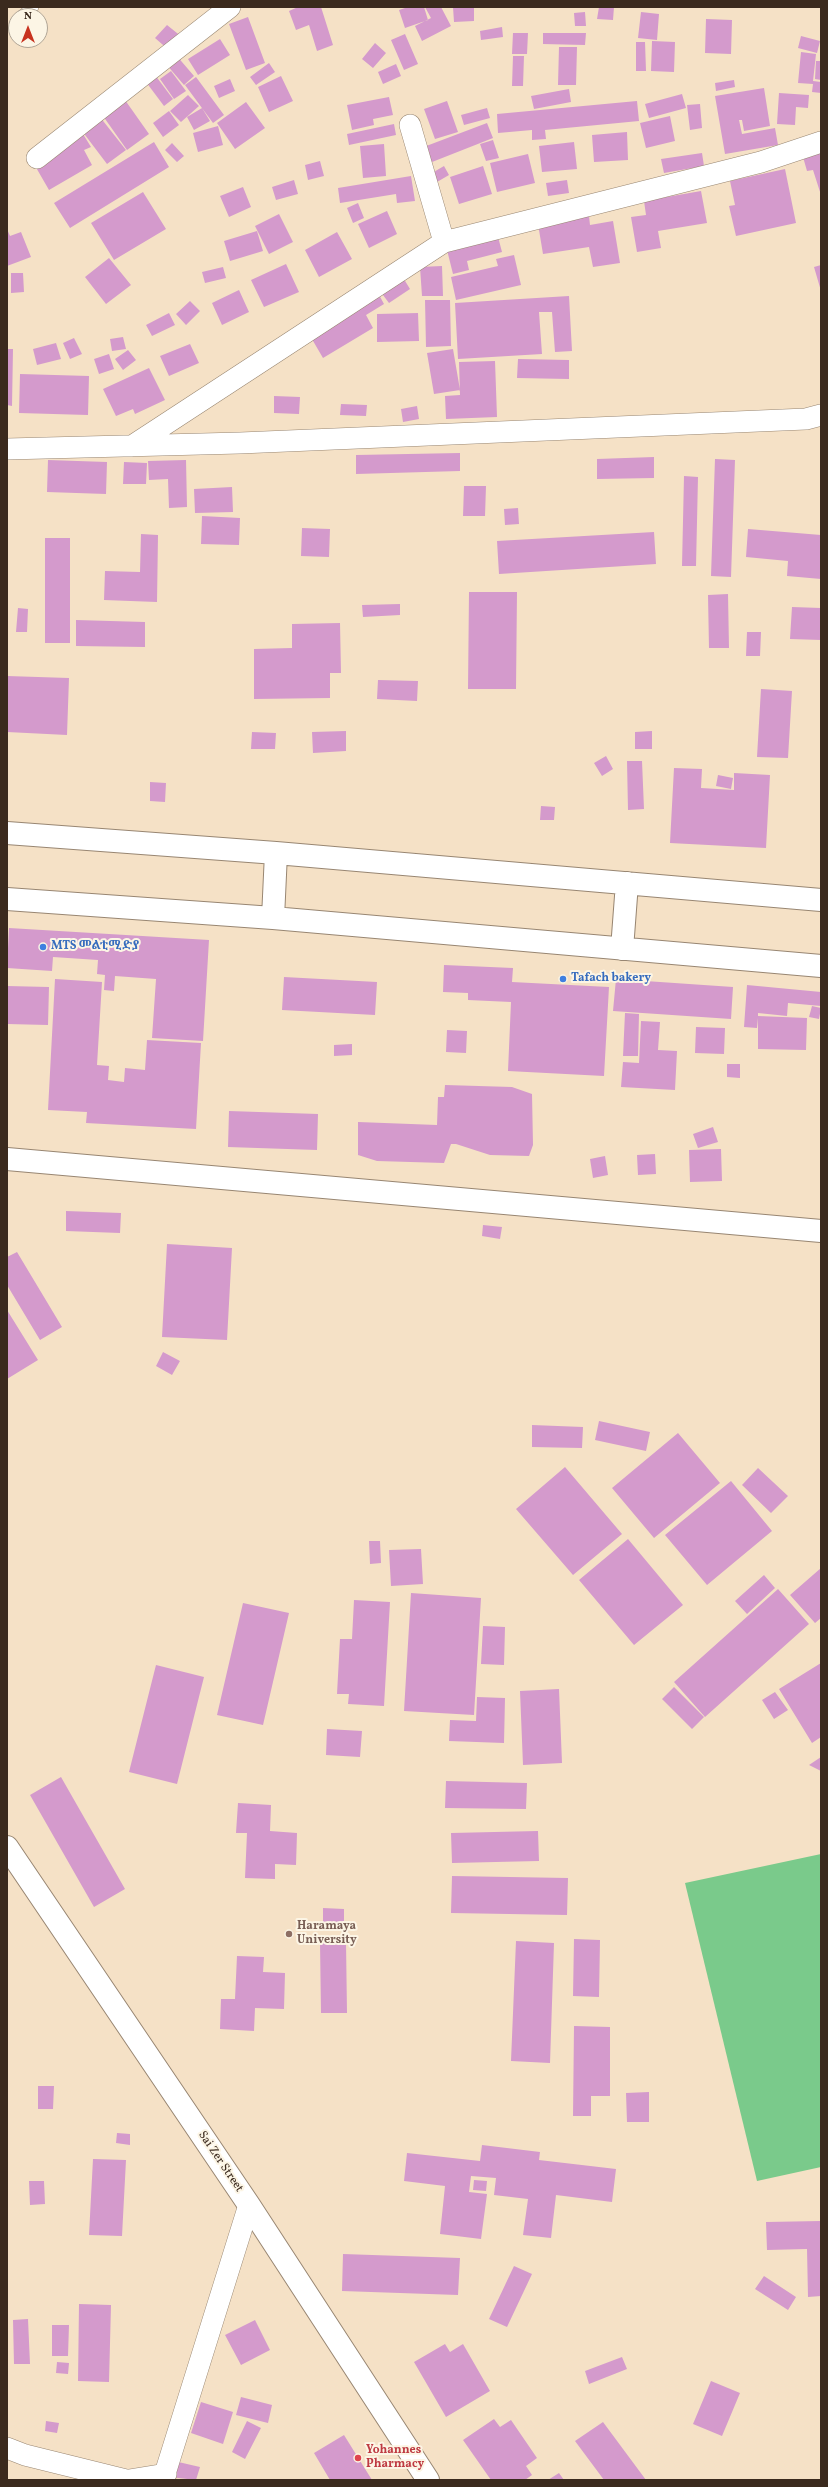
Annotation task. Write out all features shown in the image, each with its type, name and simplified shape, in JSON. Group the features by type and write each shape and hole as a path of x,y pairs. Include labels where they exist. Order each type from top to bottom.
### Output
{"main road":[{"path":"7,833 276,853 821,900"},
{"path":"273,918 276,853"},
{"path":"622,949 626,883"},
{"path":"7,899 273,918 821,966"},
{"path":"7,1159 821,1231"},
{"name":"Sai Zer Street","path":"7,1847 249,2205 428,2480"}],"street":[{"path":"37,158 230,7"},
{"path":"410,125 444,242"},
{"path":"132,446 444,242 761,162 821,142"},
{"path":"7,449 132,446 806,419 821,414"},
{"path":"7,2448 26,2455 127,2480 164,2477 249,2205"}],"green space":[{"path":"821,1854 821,2167 757,2181 685,1883"}],"building":[{"path":"298,7 321,7 333,45 317,51 309,25 296,30 289,11"},
{"path":"408,7 424,7 428,20 405,28 399,10"},
{"path":"425,7 441,7 451,26 422,41 415,26 431,18"},
{"path":"453,7 474,7 474,21 454,22"},
{"path":"599,7 614,7 613,20 597,19"},
{"path":"585,12 586,26 575,26 574,13"},
{"path":"641,12 659,14 657,40 638,38"},
{"path":"248,17 265,63 246,70 229,24"},
{"path":"706,19 732,20 731,54 705,53"},
{"path":"167,25 182,37 170,51 155,38"},
{"path":"502,27 503,37 481,40 480,31"},
{"path":"513,33 528,33 527,54 512,54"},
{"path":"543,33 586,33 585,45 543,44"},
{"path":"405,34 418,64 404,70 391,40"},
{"path":"801,36 820,41 817,53 798,48"},
{"path":"220,39 230,55 198,75 188,59"},
{"path":"652,41 675,42 674,72 651,71"},
{"path":"636,42 645,42 646,71 636,71"},
{"path":"375,43 386,53 373,68 362,59"},
{"path":"559,47 577,47 576,85 558,85"},
{"path":"801,52 816,54 813,81 821,82 821,93 812,92 813,84 798,83"},
{"path":"176,55 194,76 184,85 166,64"},
{"path":"513,56 524,56 523,86 512,86"},
{"path":"816,61 821,61 821,80 815,79"},
{"path":"269,63 275,72 256,85 250,77"},
{"path":"396,64 401,76 383,84 378,72"},
{"path":"171,71 186,91 174,99 160,79"},
{"path":"155,75 173,99 164,106 146,82"},
{"path":"281,76 293,101 269,112 258,87"},
{"path":"196,77 224,115 213,123 185,85"},
{"path":"230,79 235,91 219,98 214,86"},
{"path":"734,80 735,87 716,91 715,83"},
{"path":"764,88 770,126 744,131 742,120 739,120 742,134 775,128 778,145 725,154 715,96"},
{"path":"569,89 571,102 534,109 531,96"},
{"path":"779,93 809,95 808,108 796,107 795,125 777,124"},
{"path":"682,94 686,108 649,118 645,104"},
{"path":"188,95 199,106 181,122 170,111"},
{"path":"389,97 393,115 373,119 374,125 352,130 347,105"},
{"path":"125,100 149,134 127,150 103,116"},
{"path":"447,101 458,132 435,139 424,109"},
{"path":"637,101 639,121 545,130 546,139 532,140 532,130 498,133 497,114"},
{"path":"246,102 265,128 235,149 217,123"},
{"path":"700,104 702,128 690,130 687,105"},
{"path":"202,108 210,121 194,130 187,117"},
{"path":"487,108 490,118 464,125 461,115"},
{"path":"169,111 179,125 163,137 153,123"},
{"path":"670,116 675,141 646,148 640,123"},
{"path":"100,117 126,150 107,164 82,131"},
{"path":"487,123 493,138 427,164 421,148"},
{"path":"394,124 396,135 349,145 347,134"},
{"path":"218,126 223,145 198,152 193,133"},
{"path":"627,132 628,160 594,162 592,135"},
{"path":"83,134 91,147 84,150 92,165 49,190 34,164"},
{"path":"493,140 499,158 486,161 480,144"},
{"path":"154,142 169,167 70,228 54,203"},
{"path":"574,142 577,169 542,172 539,146"},
{"path":"172,143 184,156 177,162 165,150"},
{"path":"384,144 386,176 363,178 360,146"},
{"path":"821,145 821,195 813,170 807,171 801,150"},
{"path":"702,153 704,166 664,173 661,159"},
{"path":"528,154 535,183 497,192 490,163"},
{"path":"320,161 324,176 308,180 305,165"},
{"path":"444,166 449,175 437,182 432,173"},
{"path":"483,166 492,194 459,204 450,177"},
{"path":"785,169 796,223 736,236 729,206 735,205 730,181"},
{"path":"411,176 415,201 397,203 396,194 340,203 338,188"},
{"path":"294,180 298,194 276,200 272,187"},
{"path":"567,180 569,193 548,196 546,183"},
{"path":"243,187 251,207 229,217 220,196"},
{"path":"701,191 707,223 658,231 661,248 637,252 631,217 646,215 644,201"},
{"path":"143,192 166,229 114,260 91,223"},
{"path":"358,203 364,218 353,223 347,208"},
{"path":"387,211 397,234 369,248 358,224"},
{"path":"279,214 293,242 269,254 255,226"},
{"path":"589,216 590,225 613,221 620,263 593,267 589,247 543,254 538,224"},
{"path":"7,229 10,236 21,232 31,257 7,266"},
{"path":"257,231 263,251 230,261 224,241"},
{"path":"337,232 352,259 319,277 305,250"},
{"path":"497,233 502,252 467,261 469,270 453,274 446,246"},
{"path":"514,255 521,285 456,300 451,277 498,266 496,259"},
{"path":"109,258 131,285 106,304 85,277"},
{"path":"286,264 299,292 264,307 251,280"},
{"path":"821,265 821,291 814,267"},
{"path":"442,266 443,296 422,296 420,267"},
{"path":"223,267 226,278 205,283 202,272"},
{"path":"11,273 23,273 24,292 11,293"},
{"path":"402,276 410,289 389,303 380,291"},
{"path":"239,290 249,312 222,325 212,303"},
{"path":"378,293 384,304 366,315 373,328 323,358 309,334"},
{"path":"569,296 572,351 555,352 552,312 539,312 542,354 458,359 455,303"},
{"path":"425,300 450,300 451,346 426,347"},
{"path":"190,301 200,311 186,325 176,314"},
{"path":"169,313 175,325 152,336 146,325"},
{"path":"418,313 419,341 377,342 377,314"},
{"path":"123,337 126,349 112,351 110,339"},
{"path":"74,338 82,354 70,359 63,343"},
{"path":"56,343 61,359 37,365 33,349"},
{"path":"190,344 199,363 169,376 160,356"},
{"path":"7,349 13,349 12,406 7,405"},
{"path":"453,349 460,390 434,394 427,353"},
{"path":"128,350 136,360 123,370 115,359"},
{"path":"109,354 114,369 99,374 94,359"},
{"path":"518,359 569,360 569,379 517,378"},
{"path":"495,361 497,417 446,419 445,396 460,395 459,362"},
{"path":"149,368 165,400 135,414 133,409 116,416 103,389"},
{"path":"20,374 89,376 88,415 19,413"},
{"path":"274,396 300,397 299,414 274,413"},
{"path":"341,404 367,405 366,416 340,415"},
{"path":"417,406 419,419 403,422 401,409"},
{"path":"460,453 460,471 356,474 356,455"},
{"path":"654,457 654,478 597,479 597,459"},
{"path":"715,459 735,460 731,577 711,576"},
{"path":"48,460 107,462 106,494 47,492"},
{"path":"186,460 187,507 169,508 168,479 149,480 148,461"},
{"path":"124,462 147,463 146,484 123,484"},
{"path":"684,476 698,477 696,566 682,566"},
{"path":"464,486 486,486 485,516 463,516"},
{"path":"232,487 233,512 195,513 194,489"},
{"path":"518,508 519,524 505,525 504,509"},
{"path":"202,516 240,518 239,545 201,544"},
{"path":"302,528 330,529 329,557 301,556"},
{"path":"748,529 821,535 821,579 787,576 788,561 746,557"},
{"path":"654,532 656,564 499,574 497,541"},
{"path":"141,534 158,535 157,602 104,600 105,571 140,572"},
{"path":"45,538 70,538 70,643 45,643"},
{"path":"469,592 517,592 516,689 468,689"},
{"path":"728,594 729,648 709,648 708,595"},
{"path":"400,604 400,615 363,617 362,605"},
{"path":"792,607 821,608 821,640 790,639"},
{"path":"18,608 28,609 27,632 16,632"},
{"path":"76,620 145,622 145,647 76,646"},
{"path":"340,623 341,673 330,673 330,698 254,699 254,649 292,648 292,624"},
{"path":"747,632 761,632 760,656 746,656"},
{"path":"7,676 69,678 67,735 7,732"},
{"path":"378,680 418,681 417,701 377,699"},
{"path":"761,689 792,691 788,758 757,757"},
{"path":"346,731 346,751 313,753 312,732"},
{"path":"652,731 652,749 635,749 635,732"},
{"path":"252,732 276,733 275,749 251,749"},
{"path":"606,756 613,769 602,776 594,763"},
{"path":"627,761 642,761 644,809 628,810"},
{"path":"674,768 702,769 701,788 734,790 734,773 770,775 766,848 670,843"},
{"path":"718,775 733,778 731,789 716,786"},
{"path":"150,782 166,783 165,802 150,801"},
{"path":"541,806 555,807 554,820 540,820"},
{"path":"9,928 209,940 203,1041 152,1038 156,979 115,976 114,991 104,990 105,975 97,974 98,960 53,957 52,971 7,968"},
{"path":"444,965 513,968 512,982 609,987 604,1076 508,1071 511,1002 468,1000 468,993 443,992"},
{"path":"284,977 377,982 375,1015 282,1010"},
{"path":"55,979 102,982 97,1065 109,1066 108,1080 124,1082 125,1068 145,1070 147,1040 201,1043 196,1129 86,1123 87,1112 48,1110"},
{"path":"616,979 733,987 731,1019 613,1011"},
{"path":"747,985 821,992 821,1006 788,1003 787,1016 758,1013 758,1016 807,1018 806,1050 758,1049 758,1018 757,1028 744,1027"},
{"path":"7,986 49,987 48,1025 7,1024"},
{"path":"812,1006 821,1008 819,1019 809,1017"},
{"path":"625,1013 639,1014 638,1056 623,1056"},
{"path":"641,1021 660,1022 658,1050 677,1051 675,1090 621,1087 623,1062 639,1063"},
{"path":"696,1027 725,1028 724,1054 695,1053"},
{"path":"447,1030 467,1031 466,1053 446,1052"},
{"path":"352,1044 352,1055 334,1056 334,1045"},
{"path":"727,1064 740,1064 740,1078 727,1077"},
{"path":"445,1085 512,1087 532,1094 533,1145 529,1156 490,1155 456,1144 451,1144 444,1163 377,1161 358,1155 358,1122 437,1125 438,1097 444,1097"},
{"path":"229,1111 318,1114 317,1150 228,1147"},
{"path":"713,1127 718,1142 698,1148 693,1134"},
{"path":"721,1149 722,1181 690,1182 689,1150"},
{"path":"655,1154 656,1174 638,1175 637,1155"},
{"path":"605,1156 608,1175 593,1178 590,1159"},
{"path":"66,1211 121,1213 120,1233 66,1231"},
{"path":"483,1225 502,1227 500,1239 482,1236"},
{"path":"167,1244 232,1248 227,1340 162,1337"},
{"path":"17,1252 62,1327 40,1340 7,1285 7,1257"},
{"path":"7,1310 38,1360 7,1379"},
{"path":"163,1352 180,1361 172,1375 156,1366"},
{"path":"599,1421 650,1432 646,1451 595,1440"},
{"path":"532,1425 583,1427 582,1448 532,1447"},
{"path":"678,1433 720,1483 654,1538 612,1488"},
{"path":"565,1467 622,1534 573,1575 516,1509"},
{"path":"758,1468 788,1496 771,1513 742,1485"},
{"path":"731,1481 772,1531 707,1585 665,1535"},
{"path":"628,1539 683,1605 634,1645 579,1580"},
{"path":"369,1541 380,1541 381,1563 370,1564"},
{"path":"421,1549 423,1584 391,1586 389,1550"},
{"path":"821,1568 821,1618 815,1623 790,1595"},
{"path":"764,1575 775,1588 747,1614 735,1601"},
{"path":"778,1589 809,1624 705,1717 674,1682"},
{"path":"411,1593 481,1598 474,1715 404,1711"},
{"path":"354,1600 390,1602 384,1706 348,1704 349,1694 337,1694 340,1639 352,1639"},
{"path":"243,1603 289,1613 263,1725 217,1715"},
{"path":"483,1626 505,1627 504,1665 481,1664"},
{"path":"821,1663 821,1737 812,1743 779,1689"},
{"path":"156,1665 204,1677 177,1784 129,1772"},
{"path":"674,1687 704,1717 692,1729 662,1699"},
{"path":"559,1689 562,1763 523,1765 520,1691"},
{"path":"775,1692 788,1710 774,1719 762,1700"},
{"path":"477,1697 505,1698 504,1743 449,1741 450,1720 476,1721"},
{"path":"327,1729 362,1731 360,1757 326,1755"},
{"path":"821,1757 821,1771 809,1765"},
{"path":"61,1777 125,1889 94,1907 30,1795"},
{"path":"446,1781 527,1783 526,1809 445,1808"},
{"path":"238,1803 271,1805 270,1831 297,1833 296,1865 275,1864 275,1879 245,1878 247,1833 236,1833"},
{"path":"538,1831 539,1861 452,1863 451,1833"},
{"path":"452,1876 568,1878 567,1915 451,1913"},
{"path":"323,1908 344,1909 344,1923 323,1922"},
{"path":"574,1939 600,1940 599,1997 573,1996"},
{"path":"516,1941 554,1943 550,2063 511,2061"},
{"path":"320,1942 346,1942 347,2013 321,2013"},
{"path":"237,1956 264,1957 263,1972 285,1973 284,2009 255,2008 254,2031 220,2029 221,1999 235,1999"},
{"path":"574,2026 610,2027 610,2096 591,2096 591,2116 573,2116"},
{"path":"38,2086 54,2086 53,2109 38,2109"},
{"path":"649,2092 649,2122 627,2122 626,2093"},
{"path":"117,2133 130,2134 130,2145 116,2143"},
{"path":"482,2145 540,2152 539,2160 616,2169 612,2202 556,2195 551,2238 523,2235 528,2199 494,2195 496,2178 471,2176 469,2192 487,2194 481,2239 440,2234 445,2186 404,2181 407,2153 480,2161"},
{"path":"93,2159 126,2160 122,2236 89,2235"},
{"path":"474,2180 487,2181 486,2191 473,2190"},
{"path":"29,2181 44,2181 45,2204 30,2205"},
{"path":"821,2221 821,2296 808,2297 807,2249 767,2250 766,2222"},
{"path":"343,2254 460,2258 458,2295 342,2291"},
{"path":"514,2266 532,2274 507,2327 489,2319"},
{"path":"764,2276 796,2297 788,2310 755,2289"},
{"path":"79,2304 111,2305 109,2382 78,2381"},
{"path":"28,2319 30,2364 14,2364 13,2320"},
{"path":"255,2320 270,2350 241,2365 225,2335"},
{"path":"52,2325 69,2325 68,2356 52,2356"},
{"path":"445,2344 450,2352 463,2344 490,2391 446,2417 414,2362"},
{"path":"622,2357 627,2369 589,2384 585,2371"},
{"path":"57,2362 69,2363 68,2374 56,2373"},
{"path":"711,2381 740,2393 722,2436 693,2424"},
{"path":"241,2397 272,2405 268,2423 236,2415"},
{"path":"201,2402 233,2412 223,2444 191,2433"},
{"path":"494,2419 500,2427 511,2420 537,2458 526,2466 532,2475 525,2480 491,2480 463,2440"},
{"path":"46,2421 59,2423 57,2433 45,2431"},
{"path":"247,2421 261,2428 245,2459 232,2452"},
{"path":"603,2422 646,2480 604,2480 575,2441"},
{"path":"344,2435 372,2480 330,2480 314,2453"},
{"path":"174,2461 200,2467 196,2480 170,2477"},
{"path":"559,2473 564,2480 548,2480"}],"place":[{"name":"MTS መልቲሚድያ","path":"43,947"},
{"name":"Tafach bakery","path":"563,979"},
{"name":"Haramaya University","path":"289,1934"},
{"name":"Yohannes Pharmacy","path":"358,2458"}]}
